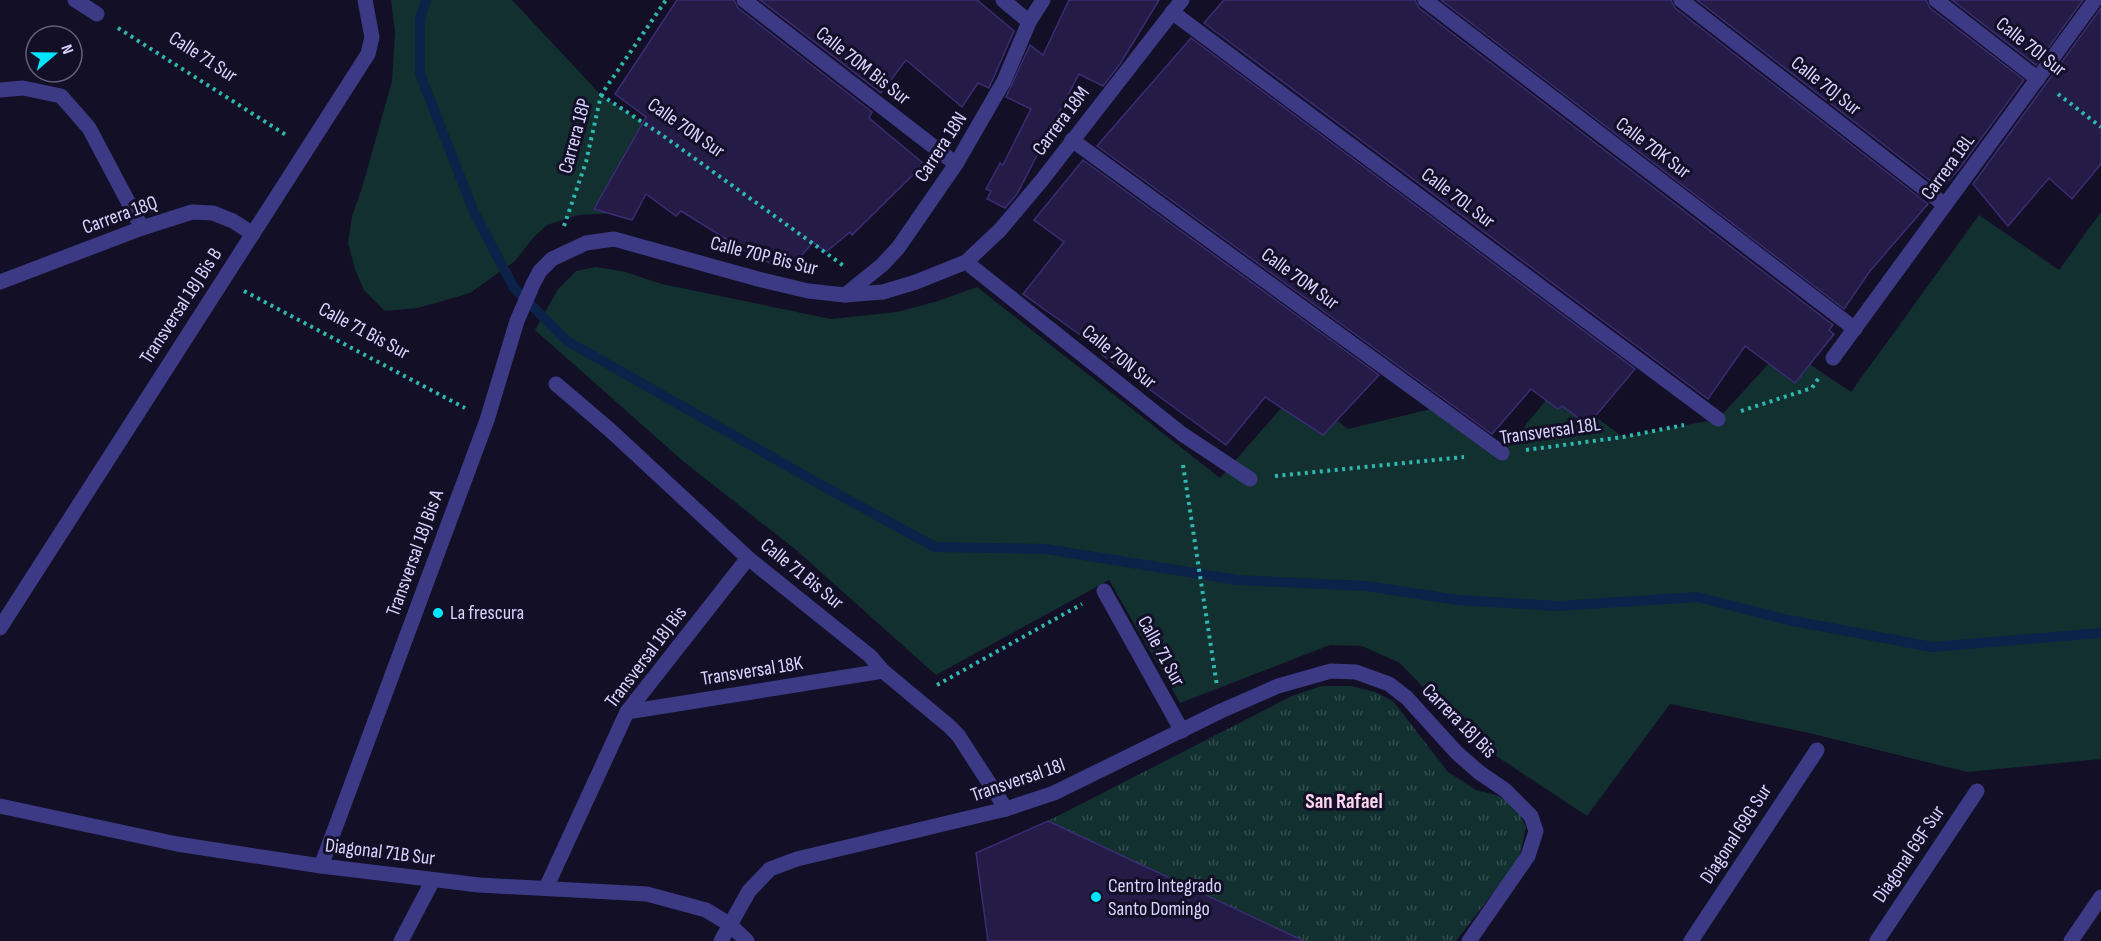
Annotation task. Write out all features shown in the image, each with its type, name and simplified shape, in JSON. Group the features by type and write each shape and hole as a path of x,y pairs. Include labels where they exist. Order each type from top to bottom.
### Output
{"street":[{"path":"75,0 97,14"},
{"name":"Transversal 18J Bis B","path":"0,628 368,54 372,37 365,0"},
{"name":"Calle 70M Bis Sur","path":"744,0 956,164"},
{"path":"1003,0 1029,22"},
{"name":"Carrera 18N","path":"845,295 898,248 956,164 1004,81 1029,22 1043,0"},
{"name":"Calle 70K Sur","path":"1425,0 1855,329"},
{"name":"Calle 70J Sur","path":"1681,0 1945,206"},
{"name":"Calle 70I Sur","path":"1936,0 2038,79"},
{"name":"Carrera 18L","path":"1833,358 2096,0"},
{"name":"Carrera 18M","path":"966,262 1000,230 1042,180 1177,6"},
{"name":"Calle 70L Sur","path":"1177,6 1718,419"},
{"path":"0,90 23,88 61,96 89,128 142,228"},
{"name":"Calle 70M Sur","path":"1072,140 1502,453"},
{"name":"Carrera 18Q","path":"0,282 142,228 192,212 213,213 233,221 253,234"},
{"name":"Calle 70P Bis Sur","path":"552,259 571,248 586,243 614,239 758,279 808,291 845,295 884,292 966,262"},
{"name":"Transversal 18J Bis A","path":"321,866 487,420 517,321 540,271 552,259"},
{"name":"Calle 70N Sur","path":"966,262 1182,434 1250,479"},
{"name":"Calle 71 Bis Sur","path":"556,384 619,437 748,558 870,656 958,735 1006,809"},
{"name":"Transversal 18J Bis","path":"546,888 627,712 748,558"},
{"name":"Calle 71 Sur","path":"1104,591 1182,731"},
{"name":"Transversal 18K","path":"627,712 883,670"},
{"name":"Transversal 18I","path":"721,941 749,891 770,869 797,859 1006,809 1054,793 1221,711 1278,686 1331,671"},
{"name":"Carrera 18J Bis","path":"1331,671 1356,672 1389,684 1412,703 1457,753 1524,806 1531,816 1536,831 1528,856 1469,941"},
{"name":"Diagonal 69G Sur","path":"1691,941 1817,750"},
{"name":"Diagonal 69F Sur","path":"1877,941 1977,791"},
{"name":"Diagonal 71B Sur","path":"0,806 177,844 321,866 433,880 647,894 706,910 729,924 747,941"},
{"path":"401,941 433,880"},
{"path":"2071,941 2101,897"}],"path":[{"name":"Carrera 18P","path":"552,259 586,162 601,95 666,0"},
{"name":"Calle 71 Sur","path":"97,14 308,150"},
{"name":"Calle 70I Sur","path":"2038,79 2101,127"},
{"name":"Calle 70N Sur","path":"601,95 662,135 864,280"},
{"name":"Calle 71 Bis Sur","path":"222,279 487,420"},
{"name":"Transversal 18L","path":"1250,479 1502,453 1623,436 1718,419 1812,388 1833,358"},
{"path":"1184,474 1221,711"},
{"path":"916,698 1104,591"}],"green space":[{"path":"391,0 512,0 601,95 662,135 619,213 578,215 547,225 533,238 515,261 470,293 418,308 385,311 364,290 348,243 352,216 392,81 395,32"},
{"path":"2101,212 2101,759 1967,772 1809,733 1670,704 1587,816 1475,742 1400,663 1362,646 1330,645 1180,703 1109,580 936,675 795,549 684,462 535,330 558,289 576,271 595,267 622,271 662,284 831,319 897,312 977,287 1220,478 1297,390 1348,429 1435,408 1499,457 1556,388 1623,437 1718,419 1784,347 1851,392 1979,215 2059,270"},
{"path":"1321,686 1351,686 1375,692 1393,701 1448,772 1476,790 1499,796 1519,813 1526,827 1519,859 1456,941 1304,941 1048,821 1292,696"}],"building":[{"path":"677,0 734,0 738,8 872,112 869,118 924,164 852,235 850,232 826,252 813,242 792,267 781,268 752,255 681,211 676,216 646,194 632,220 594,209 646,117 615,94"},
{"path":"760,0 977,0 1014,31 989,88 978,83 962,107 906,60 881,93"},
{"path":"1069,0 1159,0 1120,64 1103,86 1079,74 1017,194 1005,208 987,199 991,191 986,189 1000,163 1003,165 1031,109 1006,97 1030,45 1043,55"},
{"path":"1224,0 1415,0 1419,8 1833,325 1829,330 1834,334 1795,383 1745,346 1708,399 1204,23"},
{"path":"1441,0 1671,0 1675,8 1928,204 1870,271 1844,309"},
{"path":"1697,0 1926,0 1930,8 2024,80 1959,169 1941,189"},
{"path":"1952,0 2083,0 2036,65"},
{"path":"2101,8 2101,164 2072,199 2049,178 2008,226 1973,184"},
{"path":"1191,38 1635,369 1588,425 1562,406 1558,409 1531,389 1492,434 1097,146"},
{"path":"1083,160 1379,375 1323,435 1265,397 1226,445 1102,355 1104,353 1023,294 1064,242 1034,220"},
{"name":"Centro Integrado Santo Domingo","path":"1048,821 1304,941 988,941 976,853"}],"waterway":[{"path":"426,0 420,19 420,74 474,212 514,288 567,341 935,547 1046,549 1237,580 1366,586 1458,600 1557,606 1698,597 1788,620 1932,647 2101,633"}],"place":[{"name":"La frescura","path":"438,613"},
{"name":"Centro Integrado Santo Domingo","path":"1096,897"}],"district":[{"name":"San Rafael","path":"1344,801"}]}
